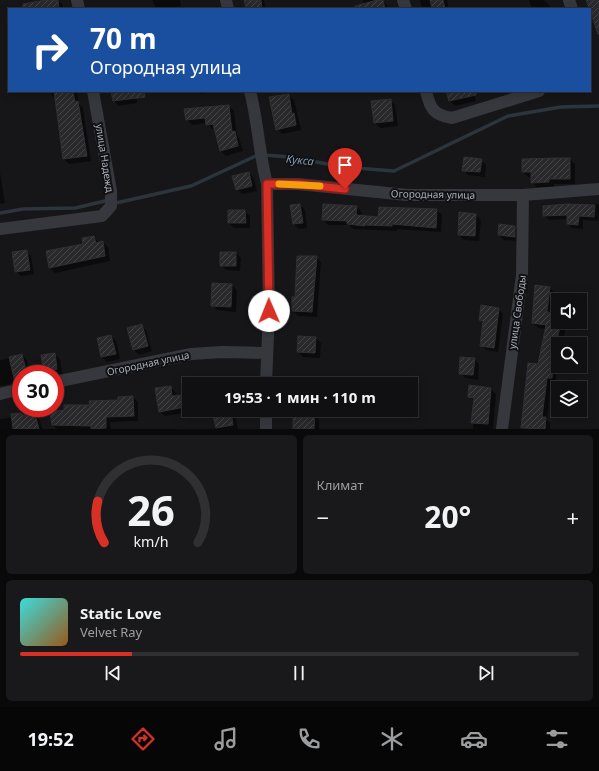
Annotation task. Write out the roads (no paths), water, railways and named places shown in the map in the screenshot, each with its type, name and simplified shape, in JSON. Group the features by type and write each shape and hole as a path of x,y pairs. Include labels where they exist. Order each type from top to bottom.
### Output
{"street":[{"name":"улица Надежд","path":"0,229 102,216 111,206 111,191 94,92"},
{"path":"250,92 255,111 262,165 267,184 269,311 266,377"},
{"path":"426,92 429,104 439,115 452,118 536,92"},
{"name":"Огородная улица","path":"267,184 298,184 407,195 523,195 599,189"},
{"name":"улица Свободы","path":"502,429 522,275 523,195"},
{"name":"Огородная улица","path":"64,380 191,354 222,352 266,353"},
{"path":"0,394 12,391"},
{"path":"266,417 266,429"}],"waterway":[{"name":"Кукса","path":"264,155 290,157 343,167 394,171 508,116 561,107 599,106"},
{"name":"Кукса","path":"116,203 191,186 258,155"},
{"name":"Кукса","path":"0,213 23,209 75,208 105,201"}]}
